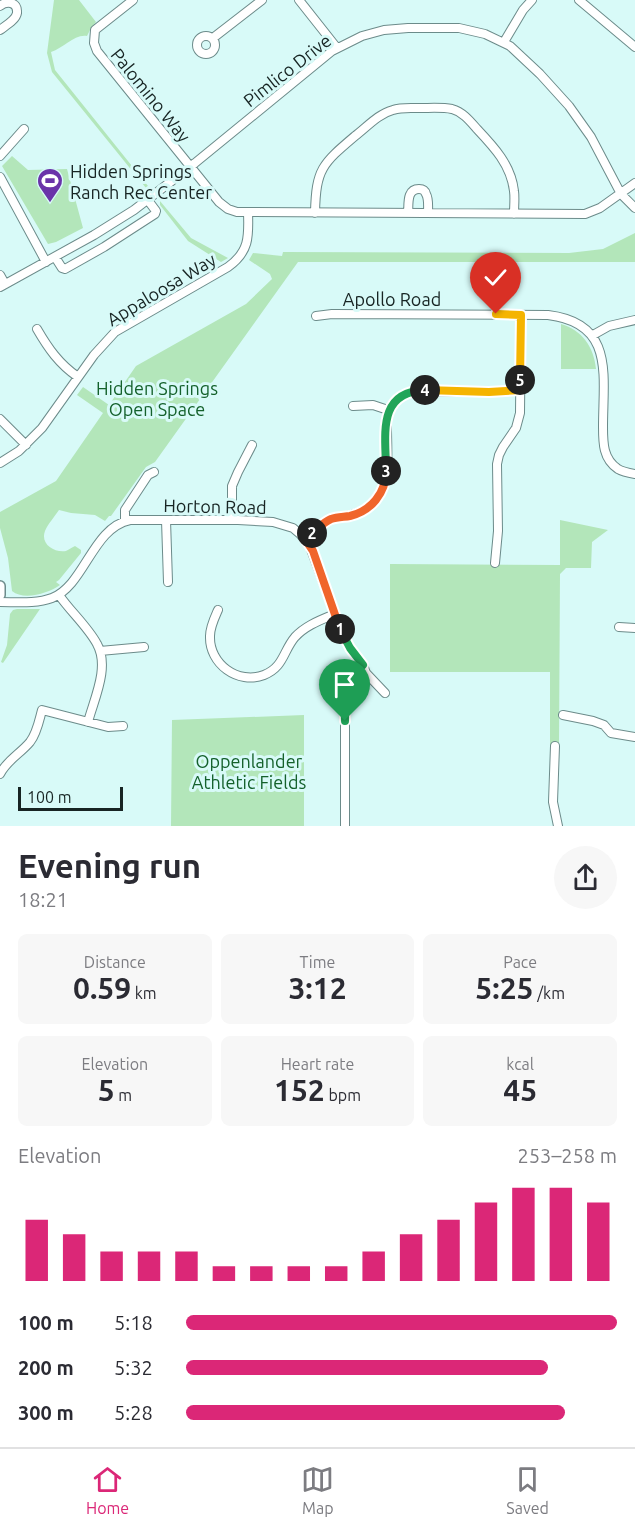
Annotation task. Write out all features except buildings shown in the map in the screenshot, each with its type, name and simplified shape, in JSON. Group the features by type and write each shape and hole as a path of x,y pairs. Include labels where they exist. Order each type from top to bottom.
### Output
{"main road":[{"path":"0,586 0,596"}],"street":[{"name":"Palomino Way","path":"133,0 96,30 94,43 97,51 219,202 228,209 248,213 585,214 600,208 635,183"},
{"path":"213,38 262,0"},
{"path":"298,0 337,48"},
{"path":"504,42 523,10 532,0"},
{"path":"579,0 635,47"},
{"path":"0,6 8,2 14,4 17,14 0,30"},
{"name":"Pimlico Drive","path":"3,285 56,257 134,210 337,48 356,38 384,30 450,27 484,34 504,42 522,57 569,106 597,147 621,194 635,208"},
{"path":"315,213 317,181 328,159 378,118 394,109 443,108 453,110 467,118 503,158 514,191 514,213"},
{"path":"0,156 24,129"},
{"path":"0,177 46,262"},
{"path":"408,213 410,194 420,189 427,194 428,213"},
{"path":"56,257 65,269 105,247 155,214 156,211 147,198"},
{"name":"Appaloosa Way","path":"0,463 26,445 42,428 95,354 115,332 234,262 246,245 249,231 248,213"},
{"path":"0,275 3,285"},
{"name":"Apollo Road","path":"316,316 332,314 548,315 566,318 593,336"},
{"path":"495,563 498,531 497,464 503,447 516,428 520,406 521,315"},
{"path":"635,320 609,326 593,336 600,350 603,364 604,449 610,461 618,469 635,474"},
{"path":"37,328 51,353 78,377"},
{"path":"385,693 366,673 342,633 313,551 305,539 325,522 363,511 375,502 384,485 386,475 388,410 399,397 415,391 520,390"},
{"path":"353,406 373,405 388,410"},
{"path":"0,419 26,445"},
{"path":"232,520 233,484 252,445"},
{"name":"Horton Road","path":"124,521 125,510 136,492 148,475 154,472"},
{"path":"166,520 168,582"},
{"name":"Horton Road","path":"59,595 71,583 111,529 124,521 277,522 292,528 305,539"},
{"path":"0,602 43,601 59,595 97,643 102,663 101,672 88,722"},
{"path":"218,610 209,634 212,652 227,670 237,675 250,677 264,675 275,668 283,659 290,644 301,632 312,623 335,614"},
{"path":"619,627 635,628"},
{"path":"100,651 144,648"},
{"path":"345,826 345,698 349,679 363,665"},
{"path":"0,774 9,761 34,736 42,710 108,727 123,726"},
{"path":"563,716 593,721 603,725 611,733 635,737"},
{"path":"555,746 553,802 558,826"}],"green space":[{"path":"54,0 79,0 96,22 87,36 73,39 51,52 55,70 148,186 146,188 52,72 47,53"},
{"name":"Hidden Springs Ranch Rec Center","path":"12,156 28,170 67,169 83,228 48,244 2,166"},
{"path":"160,201 191,238 228,258 221,262 188,241 160,205"},
{"name":"Hidden Springs Open Space","path":"635,233 635,262 298,262 155,462 146,467 111,516 105,521 95,515 59,510 45,531 46,544 57,551 66,551 75,546 81,550 81,553 56,582 60,585 50,591 30,596 12,591 8,558 0,528 0,512 56,481 103,413 77,395 83,387 109,405 136,366 246,304 272,279 270,274 249,260 253,253 282,256 283,252 569,253 603,249"},
{"path":"561,324 575,330 586,340 593,354 596,369 561,369"},
{"path":"560,520 608,530 592,542 591,568 566,568 560,574 559,746 550,746 550,672 390,672 390,564 560,565"},
{"path":"17,609 40,609 3,663 1,662 7,645 10,614"},
{"name":"Oppenlander Athletic Fields","path":"304,715 304,826 171,826 172,720"}],"place":[{"name":"Hidden Springs Ranch Rec Center","path":"50,204"}],"route":[{"path":"345,721 345,698 349,679 363,665 342,633 313,551 305,539 325,522 356,514 375,502 384,485 386,475 388,410 399,397 406,393 429,390 489,392 520,390 521,315 496,314"}]}
